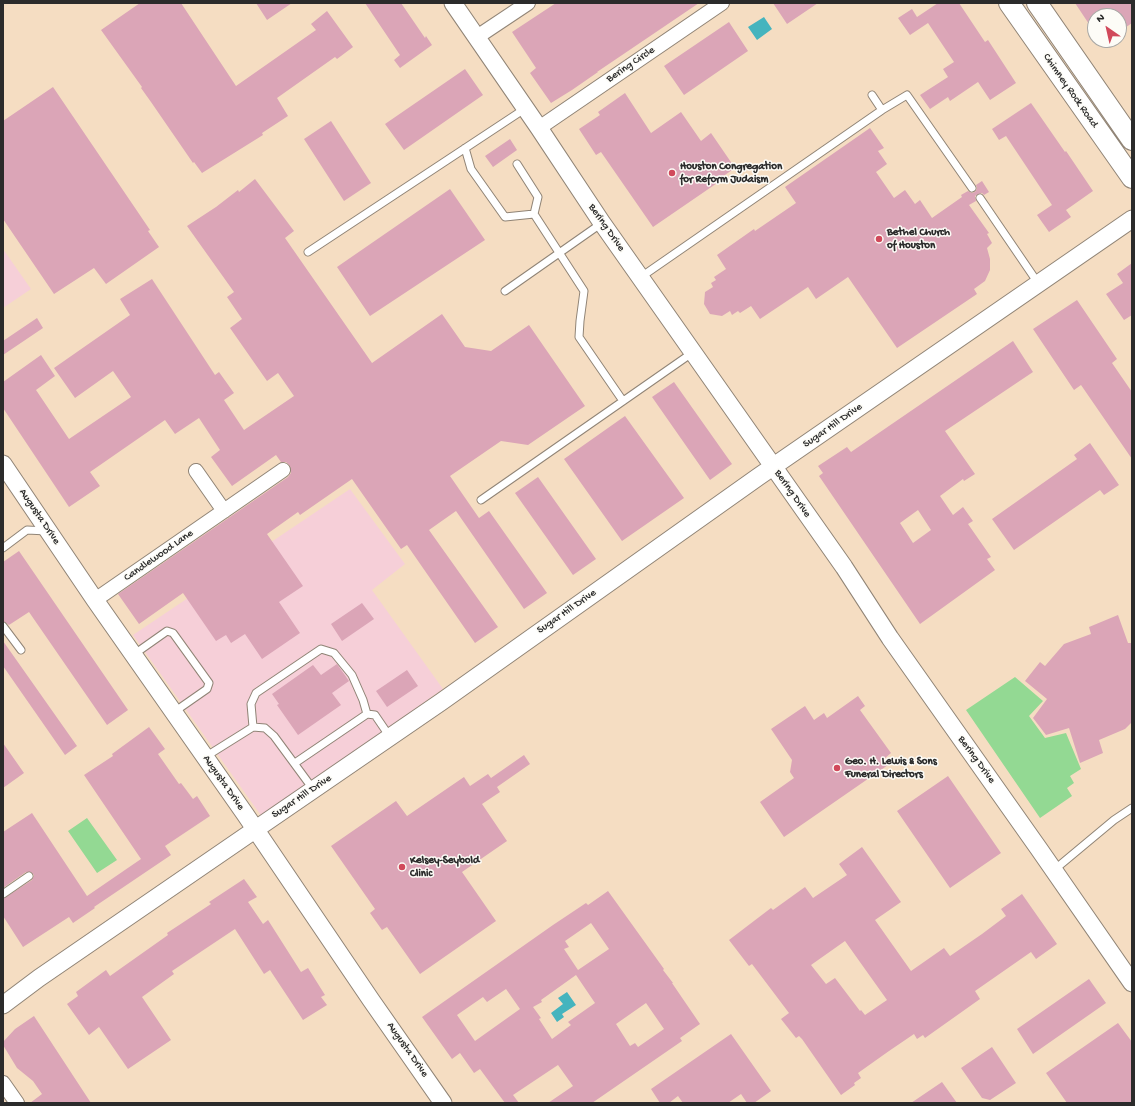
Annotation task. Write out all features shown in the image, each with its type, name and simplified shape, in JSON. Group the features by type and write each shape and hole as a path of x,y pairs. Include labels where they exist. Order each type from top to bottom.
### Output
{"main road":[{"name":"Chimney Rock Road","path":"1009,3 1132,178"},
{"name":"Chimney Rock Road","path":"1037,3 1132,140"}],"street":[{"name":"Bering Drive","path":"453,3 526,108 602,223 844,567 890,638 1132,983"},
{"path":"477,37 528,3"},
{"name":"Bering Circle","path":"539,128 722,3"},
{"name":"Sugar Hill Drive","path":"3,1005 39,978 390,737 773,467 1132,219"},
{"name":"Augusta Drive","path":"3,464 95,600 444,1103"},
{"name":"Candlewood Lane","path":"95,600 283,470"},
{"path":"196,471 224,511"},
{"path":"3,1083 17,1103"}],"lane":[{"path":"872,95 882,110"},
{"path":"641,277 882,110 907,95 972,188"},
{"path":"308,252 526,108"},
{"path":"465,148 471,169 505,217 534,214"},
{"path":"517,164 538,198 534,214 584,291 579,338 623,401"},
{"path":"980,198 1038,284"},
{"path":"505,291 602,223"},
{"path":"481,500 693,352"},
{"path":"3,548 27,530 49,532"},
{"path":"3,626 21,650"},
{"path":"133,655 167,631 173,633 209,683 207,689 173,712"},
{"path":"253,727 251,704 256,693 321,650 334,653 352,675 363,700 366,714"},
{"path":"295,763 366,714 374,715 390,737"},
{"path":"205,758 253,727 265,728 274,736 313,789"},
{"path":"1054,870 1114,820 1132,808"},
{"path":"3,894 29,876"}],"shaded area":[{"path":"3,249 31,289 3,308"},
{"path":"350,489 405,564 372,590 443,689 262,817 133,635"}],"green space":[{"path":"1015,677 1043,701 1029,716 1045,738 1066,733 1081,769 1070,776 1074,783 1067,788 1072,796 1040,818 966,710"},
{"path":"87,818 117,860 97,873 68,831"}],"water":[{"path":"764,17 772,29 757,40 748,27"},
{"path":"567,992 576,1005 562,1014 564,1017 557,1022 551,1013 563,1004 558,998"}],"building":[{"path":"140,3 181,3 236,86 316,30 311,24 327,11 353,47 337,59 335,57 277,98 288,116 262,133 263,135 202,173 194,162 193,163 141,88 142,87 101,30"},
{"path":"256,3 292,3 267,20"},
{"path":"365,3 401,3 425,38 426,36 432,45 400,68 394,60 400,55"},
{"path":"556,3 699,3 551,103 530,73 536,68 512,32"},
{"path":"773,3 818,3 787,24"},
{"path":"938,3 959,3 985,42 988,40 1016,83 990,100 978,82 950,101 948,97 930,109 920,95 948,77 943,69 954,62 928,23 910,35 898,18 912,9 917,17"},
{"path":"1075,3 1132,3 1132,23 1127,26 1127,8 1087,8 1087,21"},
{"path":"729,22 748,51 684,95 664,66"},
{"path":"465,69 483,95 404,150 385,124"},
{"path":"53,87 150,230 148,231 159,247 106,284 94,268 54,294 3,219 3,121"},
{"name":"Houston Congregation for Reform Judaism","path":"625,93 651,133 681,112 701,141 711,133 735,168 722,177 723,179 653,227 601,152 596,155 579,129 600,115 598,112"},
{"path":"1031,103 1093,191 1066,210 1071,217 1049,232 1037,215 1052,205 1006,136 999,140 992,129"},
{"path":"331,121 371,183 344,201 304,139"},
{"name":"Bethel Church of Houston","path":"870,128 884,148 878,151 887,164 876,172 894,198 905,190 915,204 920,200 932,218 962,197 961,195 968,191 972,193 975,192 977,188 976,185 982,181 989,192 984,195 982,193 978,194 975,196 976,201 969,205 989,233 987,234 992,243 987,248 990,259 990,270 985,281 974,289 977,294 897,348 848,277 816,299 808,287 760,319 751,306 740,313 738,311 732,315 730,311 722,316 710,314 704,304 705,292 713,287 711,283 716,280 714,277 726,269 717,255 754,229 755,231 796,203 785,187"},
{"path":"510,139 517,150 493,167 485,156"},
{"path":"255,179 294,231 285,238 372,363 442,314 465,347 491,351 529,325 585,406 528,445 501,441 450,476 479,518 489,511 547,593 524,609 456,511 429,530 498,627 475,643 407,545 401,549 352,479 300,515 298,512 267,534 303,586 279,602 300,633 262,659 245,634 231,643 226,635 216,641 183,593 139,624 118,594 288,477 291,473 290,466 286,462 281,462 276,455 232,486 211,457 220,450 199,418 175,434 165,420 90,472 100,486 69,507 3,408 3,382 41,355 55,376 36,390 69,439 131,397 113,371 75,398 54,368 130,315 120,299 152,279 215,375 219,372 234,393 224,400 244,430 294,396 278,373 267,381 230,328 242,319 227,297 234,292 187,226 216,207 238,190 239,192"},
{"path":"450,189 485,240 370,316 337,267"},
{"path":"1132,263 1132,315 1124,320 1106,294 1123,283 1117,274"},
{"path":"1077,300 1117,359 1112,363 1132,392 1132,459 1081,385 1074,390 1033,329"},
{"path":"37,318 43,328 3,355 3,341"},
{"path":"1013,341 1033,372 945,431 975,474 964,481 963,479 940,496 953,515 963,507 973,521 968,524 991,557 987,559 995,570 920,624 819,476 823,473 818,466 847,447 851,452","holes":["918,510 931,530 913,543 900,523"]},
{"path":"674,382 732,464 710,480 652,397"},
{"path":"625,416 684,498 622,541 564,459"},
{"path":"1090,443 1119,485 1104,495 1100,490 1014,550 992,519 1077,459 1074,455"},
{"path":"538,477 596,559 573,575 515,493"},
{"path":"19,551 128,710 107,725 29,612 9,625 3,621 3,562"},
{"path":"362,603 374,619 342,641 331,624"},
{"path":"1118,615 1128,643 1132,643 1132,722 1125,729 1099,740 1103,753 1080,763 1069,728 1046,735 1033,718 1047,699 1025,681 1040,662 1045,666 1064,644 1091,634 1089,627"},
{"path":"3,641 77,746 65,755 3,666"},
{"path":"337,664 349,681 332,693 341,705 298,735 277,705 279,704 272,694 313,665 321,675"},
{"path":"407,670 418,686 387,707 376,691"},
{"name":"Geo. H. Lewis & Sons Funeral Directors","path":"858,696 865,706 860,710 891,753 884,759 888,765 784,837 760,802 794,778 790,772 792,760 771,729 805,706 814,720 824,713 827,718"},
{"path":"149,727 165,749 158,754 179,784 181,783 193,799 197,796 210,816 165,846 171,855 73,923 69,917 23,947 3,916 3,899 32,880 34,875 31,872 26,872 3,888 3,832 32,813 87,896 141,859 84,775 113,756 112,754"},
{"path":"3,743 24,773 3,788"},
{"name":"Kelsey-Seybold Clinic","path":"524,755 530,764 497,787 500,792 482,804 507,841 462,872 496,921 420,974 387,927 382,930 370,913 375,909 331,846 396,801 407,816 464,777 470,786 488,774 491,778"},
{"path":"948,776 1001,853 950,888 897,811"},
{"path":"862,847 901,902 875,920 911,971 944,948 950,956 982,934 1006,916 1001,909 1022,894 1057,944 1036,959 1031,952 975,991 980,999 925,1038 923,1035 917,1039 914,1034 889,1051 858,1073 861,1078 854,1083 855,1085 841,1095 802,1039 799,1036 796,1038 781,1019 789,1013 752,964 749,966 729,940 771,908 773,910 805,887 813,898 847,875 839,864","holes":["845,941 887,1000 865,1015 861,1010 860,1011 835,978 826,984 811,965"]},
{"path":"244,879 257,897 248,902 263,924 268,920 301,972 308,968 325,995 321,997 327,1005 303,1020 270,970 264,974 235,929 172,971 174,974 142,997 171,1040 128,1069 99,1027 89,1035 67,1004 78,996 76,992 106,970 110,976 168,935 167,933 211,904 209,902"},
{"path":"608,891 664,969 663,970 700,1024 680,1038 682,1041 592,1103 548,1103 573,1086 558,1065 513,1095 519,1103 505,1103 480,1069 474,1073 460,1053 452,1059 422,1017 553,925 586,903 588,905","holes":["591,923 609,949 578,970 564,949 569,947 565,941","576,975 595,1003 568,1022 571,1025 552,1039 539,1019 541,1018 533,1007 542,1002 541,1000","506,989 520,1009 475,1041 457,1015 483,997 487,1002","646,1003 664,1029 638,1047 635,1043 630,1046 616,1024"]},
{"path":"1089,979 1106,1003 1033,1054 1017,1029"},
{"path":"34,1016 91,1103 30,1103 42,1094 33,1081 17,1068 3,1045 3,1042 15,1029"},
{"path":"1118,1023 1132,1042 1132,1103 1067,1103 1046,1073"},
{"path":"731,1034 771,1091 754,1103 747,1103 741,1094 728,1103 683,1103 678,1096 669,1103 660,1103 651,1089"},
{"path":"992,1047 1016,1083 990,1100 982,1098 961,1068"},
{"path":"942,1082 957,1103 911,1103"}],"place":[{"name":"Houston Congregation for Reform Judaism","path":"672,173"},
{"name":"Bethel Church of Houston","path":"879,239"},
{"name":"Geo. H. Lewis & Sons Funeral Directors","path":"837,768"},
{"name":"Kelsey-Seybold Clinic","path":"402,867"}]}
